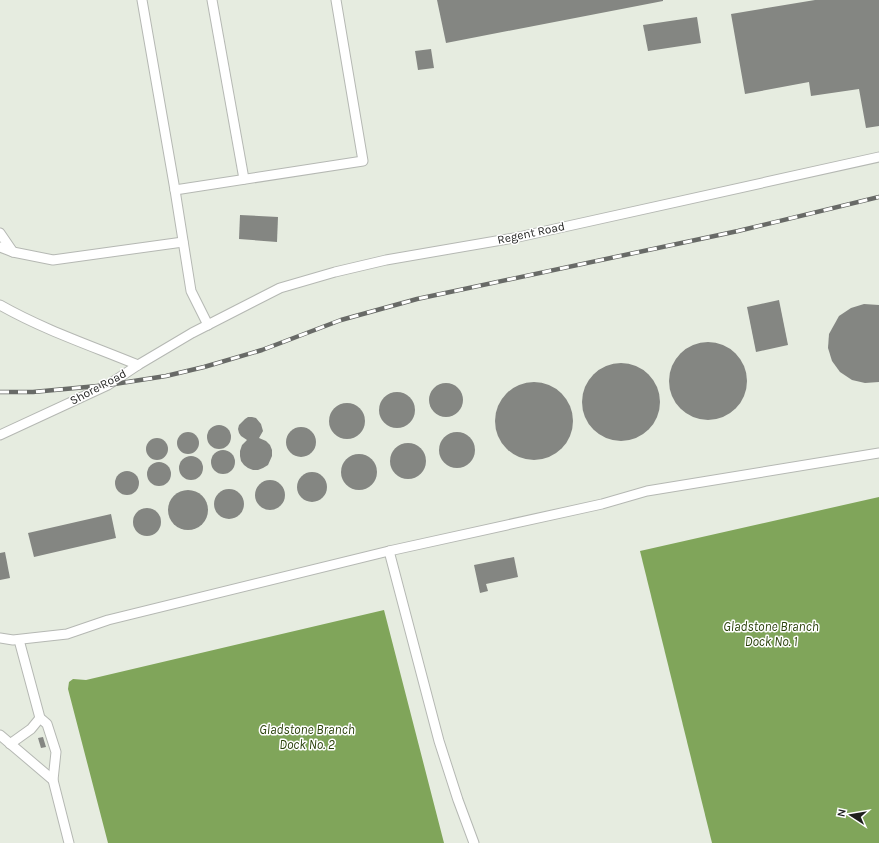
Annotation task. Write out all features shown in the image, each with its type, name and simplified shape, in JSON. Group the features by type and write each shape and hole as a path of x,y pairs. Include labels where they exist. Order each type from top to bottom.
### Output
{"lane":[{"path":"142,0 191,291 208,325"},
{"path":"212,0 244,179"},
{"path":"175,190 363,161 336,0"},
{"name":"Regent Road","path":"192,333 280,288 334,272 386,260 514,238 879,157"},
{"path":"0,233 13,252"},
{"path":"0,247 13,252 53,260 183,242"},
{"path":"0,306 14,314 65,336 138,365"},
{"name":"Shore Road","path":"0,435 108,385 138,365 192,333"},
{"path":"0,638 19,640 67,634 108,620 389,551 602,504 647,492 879,454"},
{"path":"389,551 439,741 474,843"},
{"path":"19,640 40,718 47,724 56,752 53,780 69,843"},
{"path":"10,744 31,729 40,718"},
{"path":"0,735 53,780"}],"shaded area":[{"path":"0,0 879,0 879,843 0,843"}],"water":[{"name":"Gladstone Branch Dock No. 1","path":"879,497 879,843 712,843 640,551"},
{"name":"Gladstone Branch Dock No. 2","path":"384,610 444,843 108,843 68,689 69,682 73,679 86,680"}],"building":[{"path":"437,0 663,0 663,1 446,43"},
{"path":"815,0 879,0 879,126 866,128 859,89 811,96 809,82 745,94 731,14"},
{"path":"697,17 701,43 648,51 643,25"},
{"path":"431,49 434,68 418,70 415,51"},
{"path":"240,215 278,217 277,242 239,239"},
{"path":"779,300 788,345 756,352 747,307"},
{"path":"864,304 879,305 879,382 865,383 852,380 840,372 832,361 828,348 829,334 839,316 851,308"},
{"path":"708,342 723,345 736,353 744,366 747,381 744,396 736,409 723,417 708,420 693,417 680,409 672,396 669,381 672,366 680,353 693,345"},
{"path":"621,363 636,366 643,370 653,380 657,387 660,402 657,417 653,424 643,434 636,438 621,441 606,438 599,434 589,424 585,417 582,402 585,387 589,380 599,370 606,366"},
{"path":"534,382 549,385 561,394 570,406 573,421 570,436 561,448 549,457 534,460 519,457 507,448 498,436 495,421 498,406 507,394 519,385"},
{"path":"449,383 456,385 461,390 463,400 461,410 456,415 443,417 436,415 431,410 429,397 431,390 436,385"},
{"path":"397,392 410,397 415,410 410,423 397,428 384,423 379,410 384,397"},
{"path":"351,403 360,408 364,414 364,428 360,434 351,439 343,439 334,434 330,428 329,417 334,408 340,404"},
{"path":"248,417 256,418 261,424 263,431 259,438 266,441 272,450 272,456 268,465 258,470 253,470 244,465 240,456 242,445 247,440 241,436 238,429 239,425"},
{"path":"219,425 224,426 230,432 230,442 224,448 219,449 214,448 208,442 207,437 208,432 214,426"},
{"path":"301,427 312,431 316,442 312,453 301,457 290,453 286,442 290,431"},
{"path":"188,432 196,435 199,443 196,451 188,454 180,451 177,443 180,435"},
{"path":"457,432 467,435 472,440 475,450 472,460 467,465 457,468 447,465 442,460 439,450 442,440 447,435"},
{"path":"157,438 161,439 167,445 167,453 161,459 157,460 153,459 147,453 146,449 147,445 153,439"},
{"path":"412,443 421,448 425,454 425,468 421,474 412,479 404,479 395,474 391,468 390,457 395,448 401,444"},
{"path":"223,450 228,451 234,457 234,467 228,473 223,474 218,473 212,467 211,462 212,457 218,451"},
{"path":"363,454 372,459 376,465 376,479 372,485 363,490 355,490 346,485 342,479 341,468 346,459 352,455"},
{"path":"191,456 199,460 203,468 199,476 191,480 183,476 179,468 183,460"},
{"path":"159,462 164,463 170,469 170,479 164,485 159,486 154,485 148,479 147,474 148,469 154,463"},
{"path":"127,471 132,472 138,478 138,488 132,494 127,495 122,494 116,488 115,483 116,478 122,472"},
{"path":"312,472 323,476 327,487 323,498 312,502 301,498 297,487 301,476"},
{"path":"270,480 281,484 285,495 281,506 270,510 259,506 255,495 259,484"},
{"path":"229,489 240,493 244,504 240,515 229,519 218,515 214,504 218,493"},
{"path":"184,490 192,490 199,493 205,499 208,510 205,521 199,527 192,530 184,530 177,527 171,521 168,514 168,506 171,499 177,493"},
{"path":"147,508 157,512 161,522 157,532 147,536 137,532 133,522 137,512"},
{"path":"111,514 116,538 34,557 28,533"},
{"path":"5,552 10,578 0,580 0,553"},
{"path":"514,557 518,577 486,584 488,591 480,593 474,565"},
{"path":"43,737 46,747 41,748 38,738"}],"railway":[{"path":"0,392 33,392 108,385 166,376 204,367 262,350 341,320 417,299 738,231 879,197"}]}
